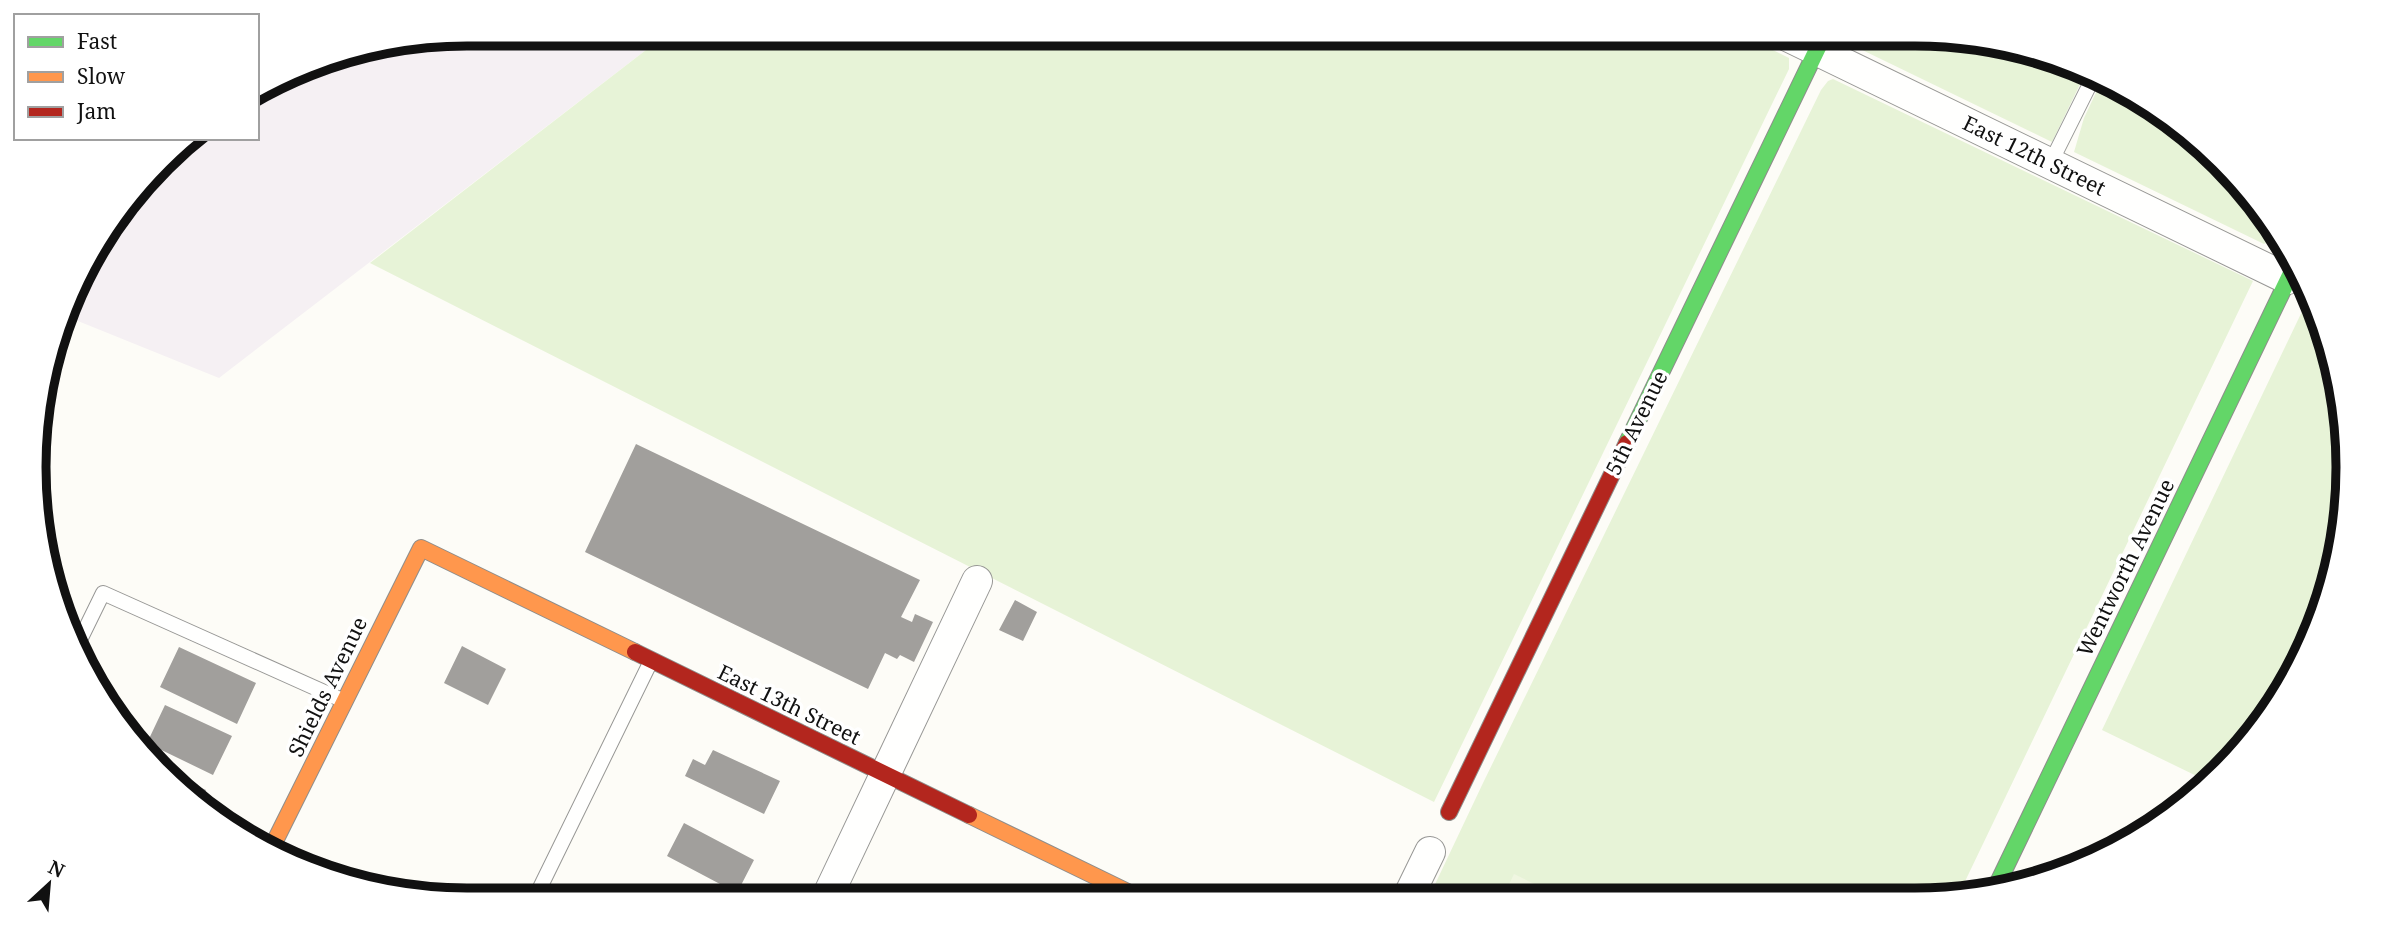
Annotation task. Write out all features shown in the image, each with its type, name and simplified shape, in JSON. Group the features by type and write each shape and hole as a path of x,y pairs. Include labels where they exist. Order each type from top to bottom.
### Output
{"street":[{"name":"5th Avenue","path":"1449,812 1819,46"},
{"name":"East 12th Street","path":"1829,46 2050,164 2287,270"},
{"name":"Wentworth Avenue","path":"2000,878 2289,275"},
{"name":"East 13th Street","path":"421,548 1109,888"},
{"name":"Shields Avenue","path":"275,841 421,548"},
{"path":"831,888 977,581"},
{"path":"1412,888 1430,852"}],"lane":[{"path":"2050,164 2090,84"},
{"path":"82,636 103,593 345,701"},
{"path":"540,888 650,661"}],"shaded area":[{"path":"439,46 651,46 219,378 73,319 102,256 132,210 169,169 201,140 259,140 259,100 331,68 384,54"}],"green space":[{"path":"651,46 1765,46 1789,58 1789,69 1434,802 370,263"},
{"path":"1854,46 1942,46 1969,49 2023,60 2082,81 2052,142"},
{"path":"1833,79 2253,281 1963,885 1914,888 1433,888 1821,90"},
{"path":"2098,88 2148,116 2171,132 2212,169 2249,210 2270,241 2264,244 2074,152 2084,118"},
{"path":"2304,307 2327,384 2336,466 2332,521 2321,575 2292,653 2249,723 2198,777 2102,730"},
{"path":"1514,874 1543,888 1507,888"}],"building":[{"path":"636,444 920,580 901,617 912,622 915,614 933,622 914,662 900,655 897,659 885,653 868,689 585,552"},
{"path":"1015,600 1037,612 1023,641 999,630"},
{"path":"462,646 506,669 488,705 444,683"},
{"path":"179,647 256,683 237,724 160,687"},
{"path":"165,705 232,736 213,775 148,741"},
{"path":"713,750 780,781 764,814 685,776 693,759 705,765"},
{"path":"187,781 206,790 204,796"},
{"path":"684,823 754,860 740,888 728,888 667,856"}],"traffic: fast":[{"path":"1627,443 1819,46"},
{"path":"2000,878 2290,276"}],"traffic: slow":[{"path":"275,841 421,548 635,652"},
{"path":"969,815 1119,888"}],"traffic: jam":[{"path":"1449,812 1627,443"},
{"path":"635,652 969,815"}]}
